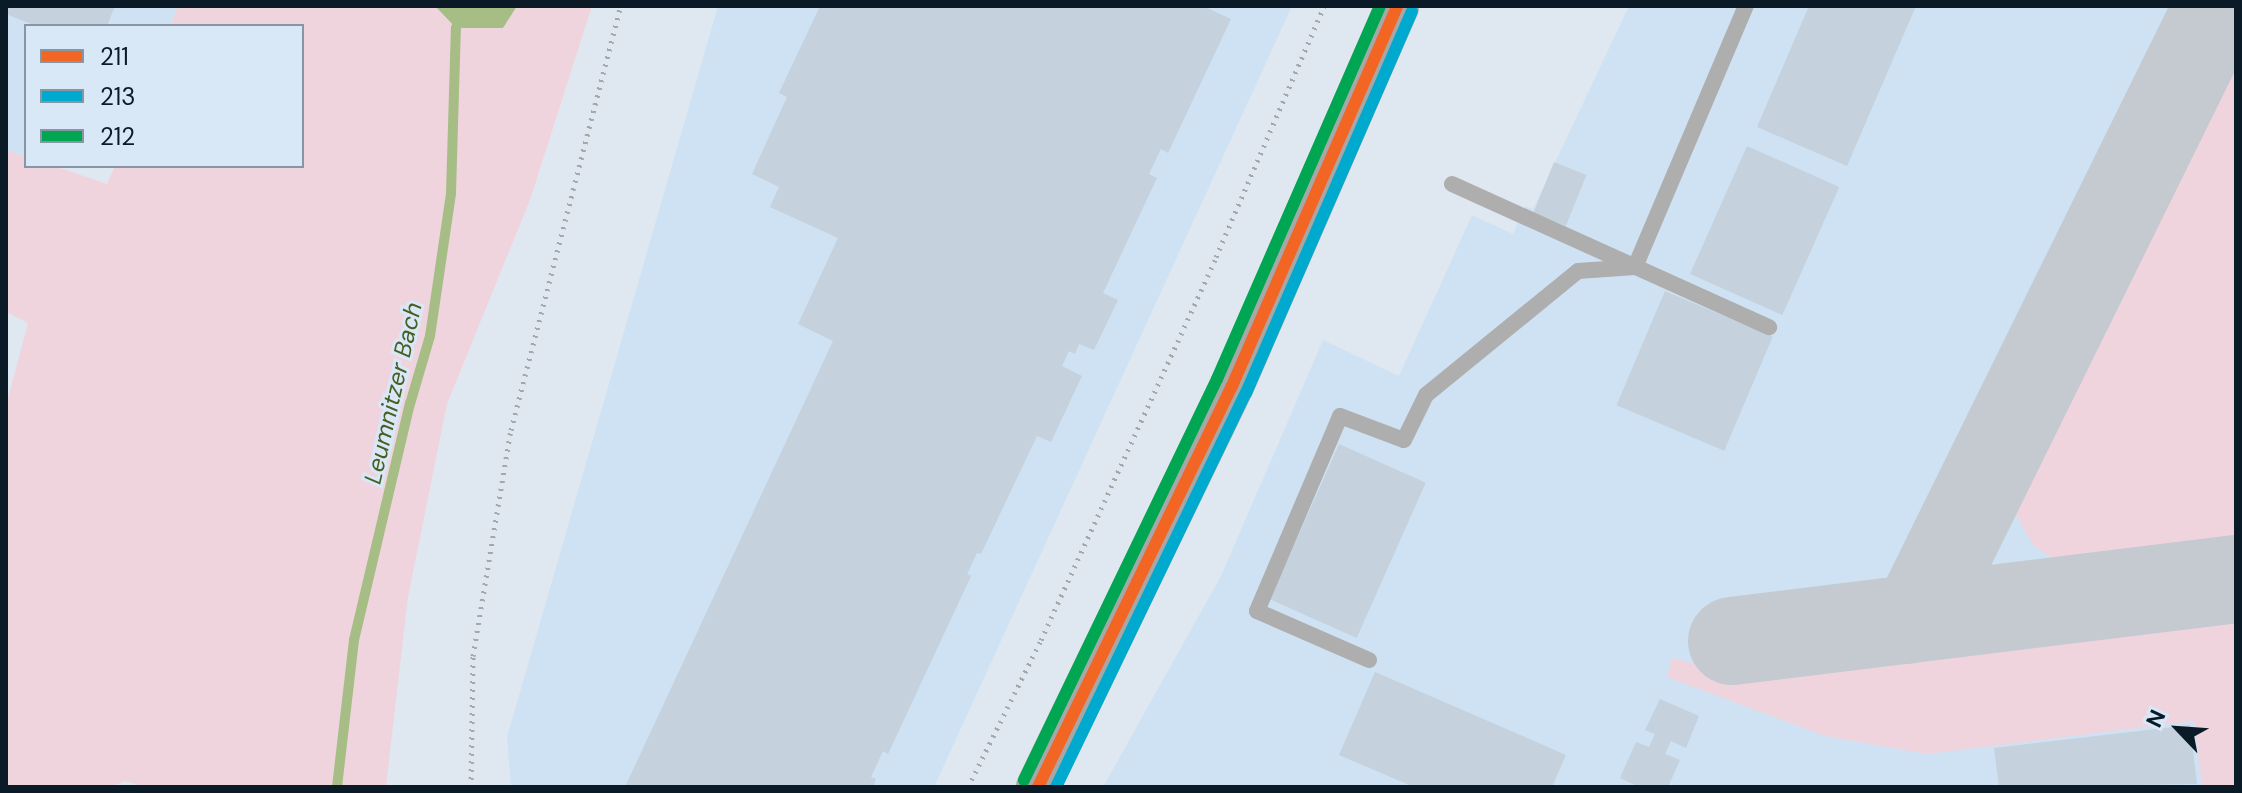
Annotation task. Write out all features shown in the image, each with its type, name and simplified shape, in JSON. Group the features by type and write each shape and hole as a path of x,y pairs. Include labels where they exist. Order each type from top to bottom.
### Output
{"main road":[{"path":"1038,787 1232,386 1397,6"}],"lane":[{"path":"1635,267 1746,6"},
{"path":"1452,184 1769,327"},
{"path":"1369,660 1257,611 1340,416 1404,440 1426,395 1578,271 1635,267"}],"path":[{"path":"471,787 473,656 511,430 621,6"},
{"path":"968,787 1041,640 1216,257 1324,6"}],"shaded area":[{"path":"6,6 178,6 171,24 24,24 24,155 6,150"},
{"path":"178,6 435,6 456,28 503,28 517,6 592,6 530,200 447,404 408,597 386,787 145,787 125,781 111,787 6,787 6,406 28,323 6,312 6,150 24,155 24,168 60,168 107,184 114,168 304,168 304,24 171,24"},
{"path":"435,6 517,6 503,28 456,28"},
{"path":"718,6 1292,6 934,787 511,787 507,737"},
{"path":"1629,6 2236,6 2236,787 1103,787 1221,576 1323,340 1399,376 1472,215 1513,234 1525,206 1533,209"},
{"path":"2236,26 2236,552 2097,569 2062,565 2033,545 2016,515 2015,477 2219,42"},
{"path":"2236,607 2236,787 2202,787 2194,721 1927,754 1825,736 1667,677 1672,658 1736,674"}],"building":[{"path":"6,6 115,6 108,24 31,24 6,14"},
{"path":"820,6 1203,6 1231,19 1168,153 1161,149 1149,174 1157,178 1103,293 1118,300 1094,350 1079,344 1075,354 1069,351 1062,366 1082,376 1051,442 1037,436 981,554 977,553 967,574 971,576 888,754 883,751 871,777 876,779 873,787 625,787 833,341 798,324 838,238 770,207 779,187 752,174 787,97 779,93"},
{"path":"1809,6 1916,6 1847,166 1757,127"},
{"path":"1747,146 1839,187 1782,315 1690,274"},
{"path":"1554,162 1586,175 1566,226 1533,213"},
{"path":"1665,291 1773,337 1724,451 1617,405"},
{"path":"1339,444 1426,483 1357,638 1270,599"},
{"path":"1375,672 1566,755 1552,787 1414,787 1339,755"},
{"path":"1660,699 1699,716 1686,748 1671,741 1665,754 1680,760 1668,787 1639,787 1620,778 1636,742 1649,747 1655,734 1645,730"},
{"path":"2190,725 2197,784 1999,787 1994,748"}],"waterway":[{"name":"Leumnitzer Bach","path":"337,787 354,640 410,404 430,336 451,193 456,28 464,6"}],"taxiway":[{"path":"1905,620 1916,614 1923,604 2218,6"},
{"path":"1732,641 2236,579"}],"transit line":[{"name":"212","path":"1024,780 1217,379 1380,6"},
{"name":"211","path":"1038,787 1232,386 1397,6"},
{"name":"213","path":"1056,787 1246,393 1412,12"}]}
